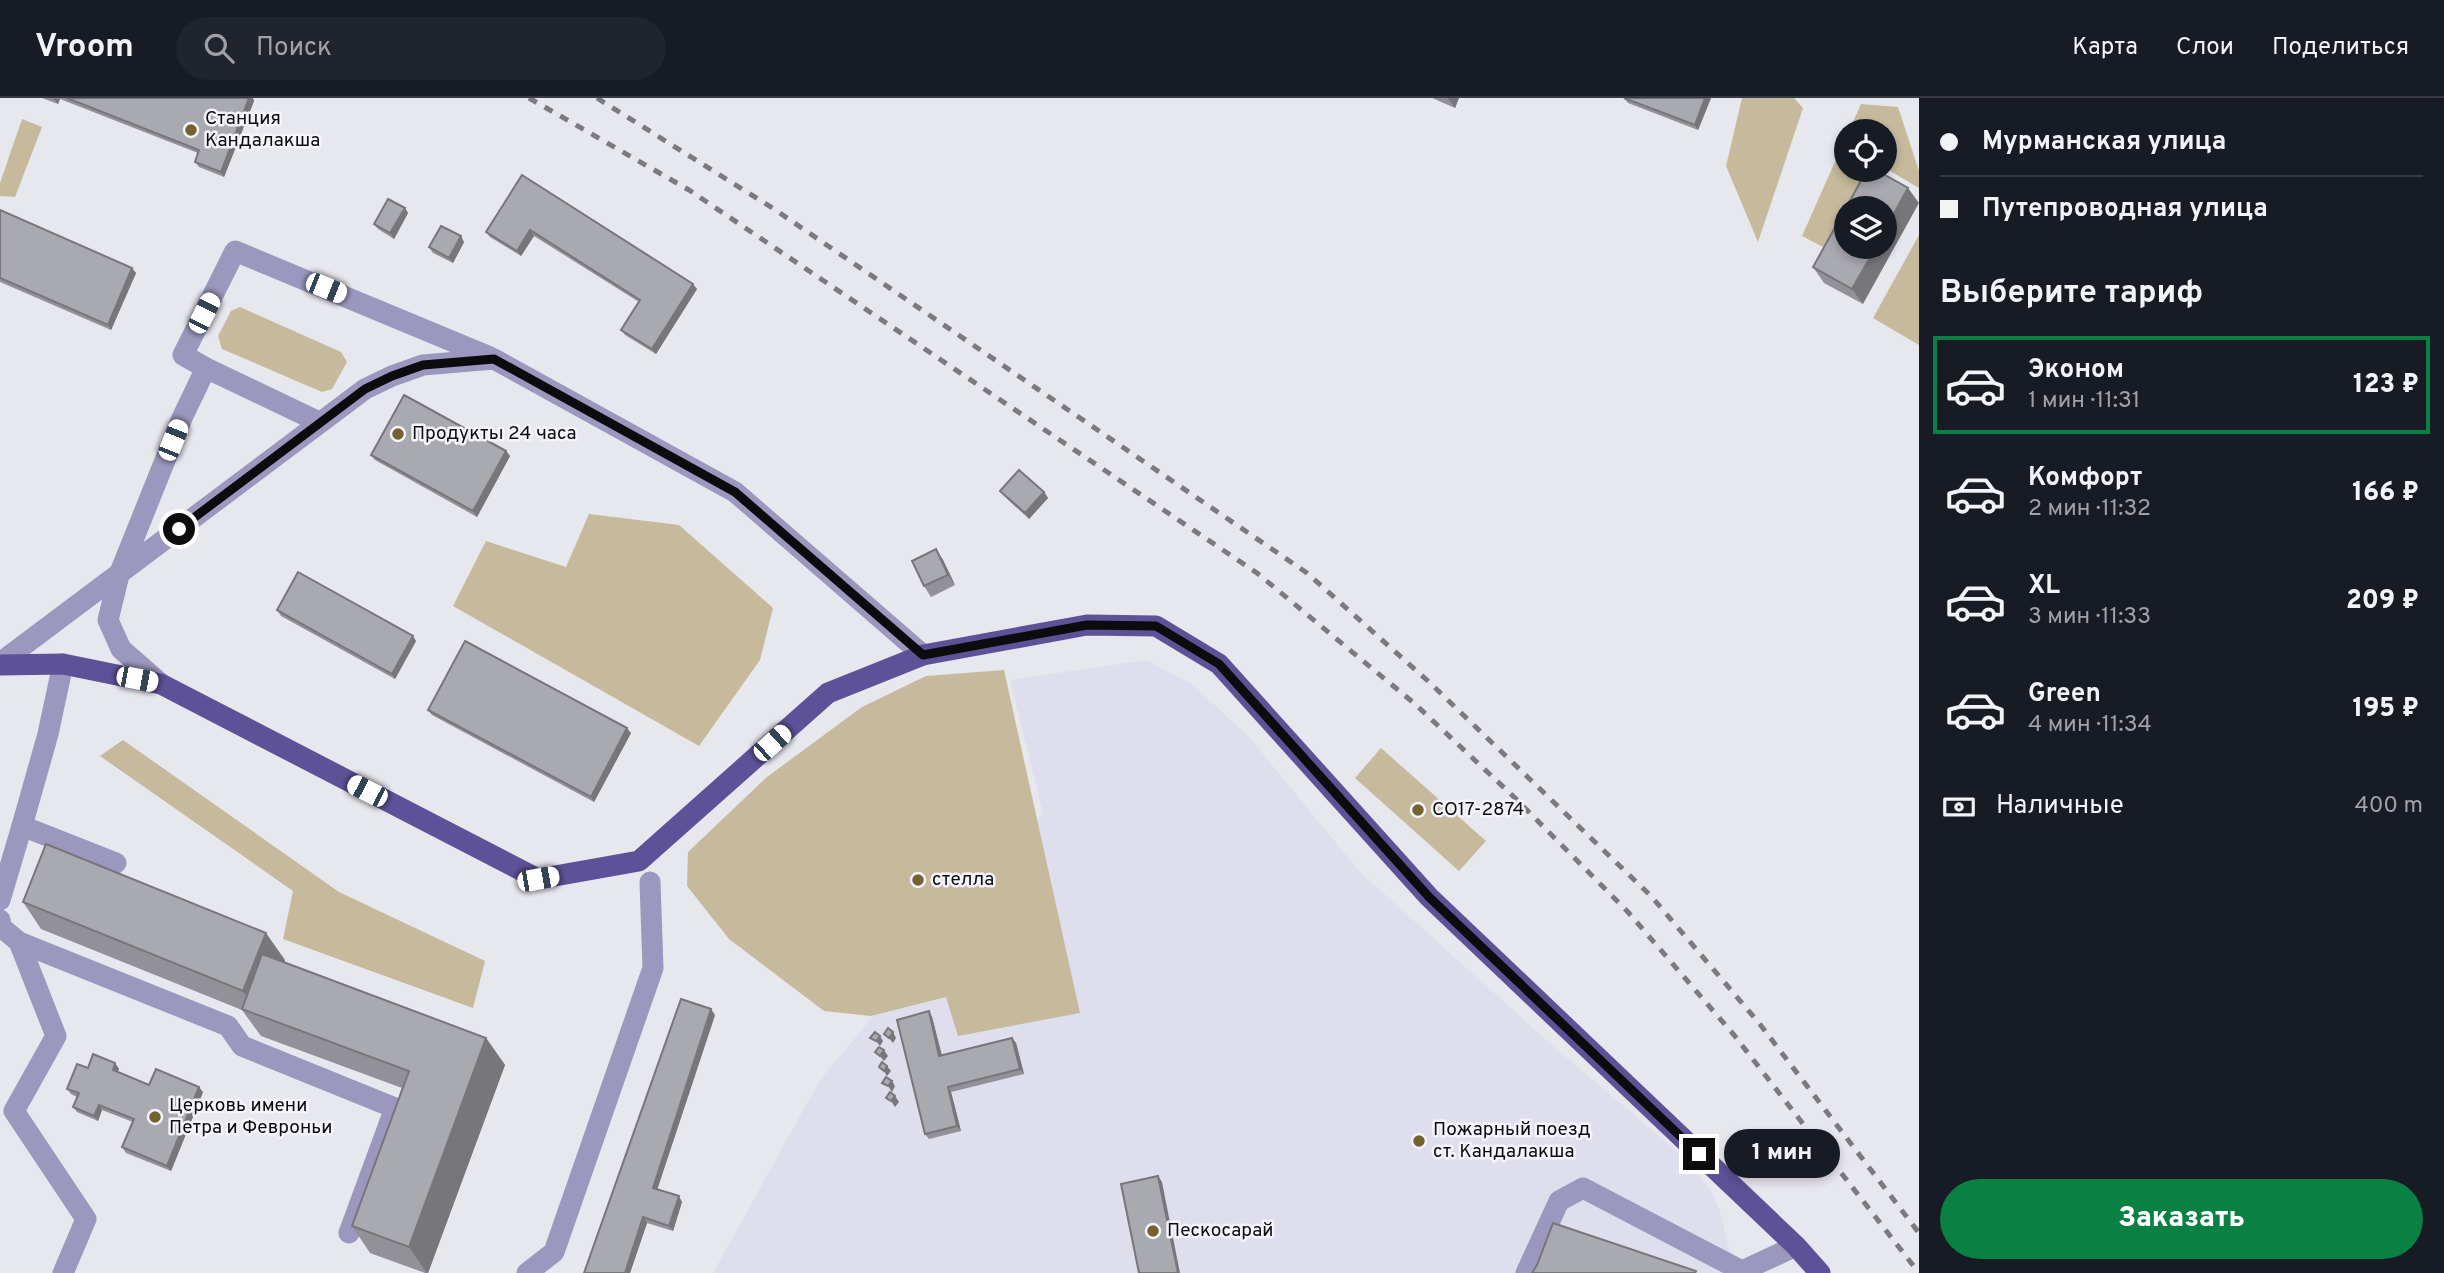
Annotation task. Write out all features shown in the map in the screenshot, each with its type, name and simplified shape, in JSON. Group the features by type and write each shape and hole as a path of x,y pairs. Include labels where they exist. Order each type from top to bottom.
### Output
{"main road":[{"path":"0,664 64,664 161,684 538,879 639,862 828,693 923,655 1087,625 1156,626 1219,664 1429,897 1796,1246 1820,1273"}],"street":[{"path":"319,422 206,369 183,355 235,251 494,359 735,492 923,655"},
{"path":"0,664 365,389 423,365 494,359"},
{"path":"161,684 121,649 108,621 119,575 182,418 206,369"},
{"path":"0,900 64,664"},
{"path":"22,826 116,863"},
{"path":"527,1273 554,1252 653,968 650,882"},
{"path":"0,920 1,927 19,942 229,1026 242,1046 395,1108 348,1233"},
{"path":"19,942 56,1036 7,1115 86,1219 64,1273"},
{"path":"1526,1273 1559,1200 1583,1188 1742,1271 1796,1246"}],"shaded area":[{"path":"1742,98 1794,98 1803,108 1758,242 1726,166"},
{"path":"1861,104 1898,107 1919,171 1919,188 1897,175 1897,119 1854,119"},
{"path":"22,119 42,127 15,197 0,196 0,183"},
{"path":"1834,164 1834,182 1870,182 1860,196 1834,196 1834,231 1825,248 1802,236"},
{"path":"1919,235 1919,345 1873,318"},
{"path":"240,307 341,352 347,362 332,389 322,392 222,349 218,336 231,311"},
{"path":"589,514 679,525 773,608 760,660 699,746 453,606 486,541 566,567"},
{"path":"1147,660 1194,686 1248,736 1360,872 1553,1046 1681,1155 1711,1190 1720,1212 1731,1259 1744,1273 713,1273 820,1080 1043,813 1010,680"},
{"path":"1004,670 1080,1013 958,1036 946,997 871,1016 824,1011 729,939 687,886 688,852 767,777 862,707 926,676"},
{"path":"123,740 339,892 485,961 473,1008 283,939 293,891 100,756"},
{"path":"1381,748 1486,841 1459,871 1355,778"}],"building":[{"name":"Станция Кандалакша","path":"67,98 249,98 221,172 195,162 199,150"},
{"path":"1624,98 1705,98 1695,125"},
{"path":"522,175 693,284 652,349 621,330 640,300 530,230 517,251 486,232"},
{"path":"1860,182 1897,182 1908,188 1897,208 1897,196 1853,196"},
{"path":"388,199 405,208 390,233 374,224"},
{"path":"0,210 132,268 108,325 0,278"},
{"path":"441,226 461,236 449,258 429,247"},
{"path":"1834,229 1834,259 1869,259 1852,289 1813,267"},
{"path":"404,395 506,451 473,511 371,455"},
{"path":"1019,470 1044,492 1025,513 1000,491"},
{"path":"936,549 948,575 924,586 912,561"},
{"path":"298,572 413,636 392,674 277,610"},
{"path":"465,641 627,728 591,797 428,710"},
{"path":"46,844 266,933 243,991 23,902"},
{"path":"262,954 486,1038 409,1247 352,1226 409,1071 242,1009"},
{"path":"681,999 711,1009 653,1188 679,1196 669,1226 643,1217 625,1273 584,1273"},
{"path":"929,1011 939,1056 1012,1038 1020,1069 948,1087 957,1126 925,1134 897,1020"},
{"path":"888,1028 893,1032 889,1038 884,1034"},
{"path":"875,1032 880,1036 876,1041 870,1038"},
{"path":"879,1047 884,1050 880,1056 875,1052"},
{"name":"Церковь имени Петра и Февроньи","path":"93,1054 115,1063 113,1070 149,1085 156,1069 199,1087 167,1166 122,1147 134,1119 99,1105 94,1116 73,1107 79,1093 67,1089 77,1064 88,1068"},
{"path":"882,1062 887,1066 884,1071 879,1067"},
{"path":"886,1077 892,1081 888,1086 882,1083"},
{"path":"890,1092 895,1096 891,1101 886,1098"},
{"name":"Пескосарай","path":"1158,1176 1178,1273 1139,1273 1121,1184"},
{"path":"1553,1223 1696,1271 1532,1273"}],"railway":[{"path":"529,98 689,190 1257,573 1415,704 1513,796 1628,912 1734,1035 1919,1273"},
{"path":"597,98 774,209 1307,573 1428,681 1651,896 1759,1023 1919,1233"}],"place":[{"name":"Станция Кандалакша","path":"191,130"},
{"name":"Продукты 24 часа","path":"398,434"},
{"name":"СО17-2874","path":"1418,810"},
{"name":"стелла","path":"918,880"},
{"name":"Церковь имени Петра и Февроньи","path":"155,1117"},
{"name":"Пожарный поезд ст. Кандалакша","path":"1419,1141"},
{"name":"Пескосарай","path":"1153,1231"}],"route":[{"path":"179,529 365,389 423,365 494,359 735,492 923,655 1087,625 1156,626 1219,664 1429,897 1699,1154"}]}
